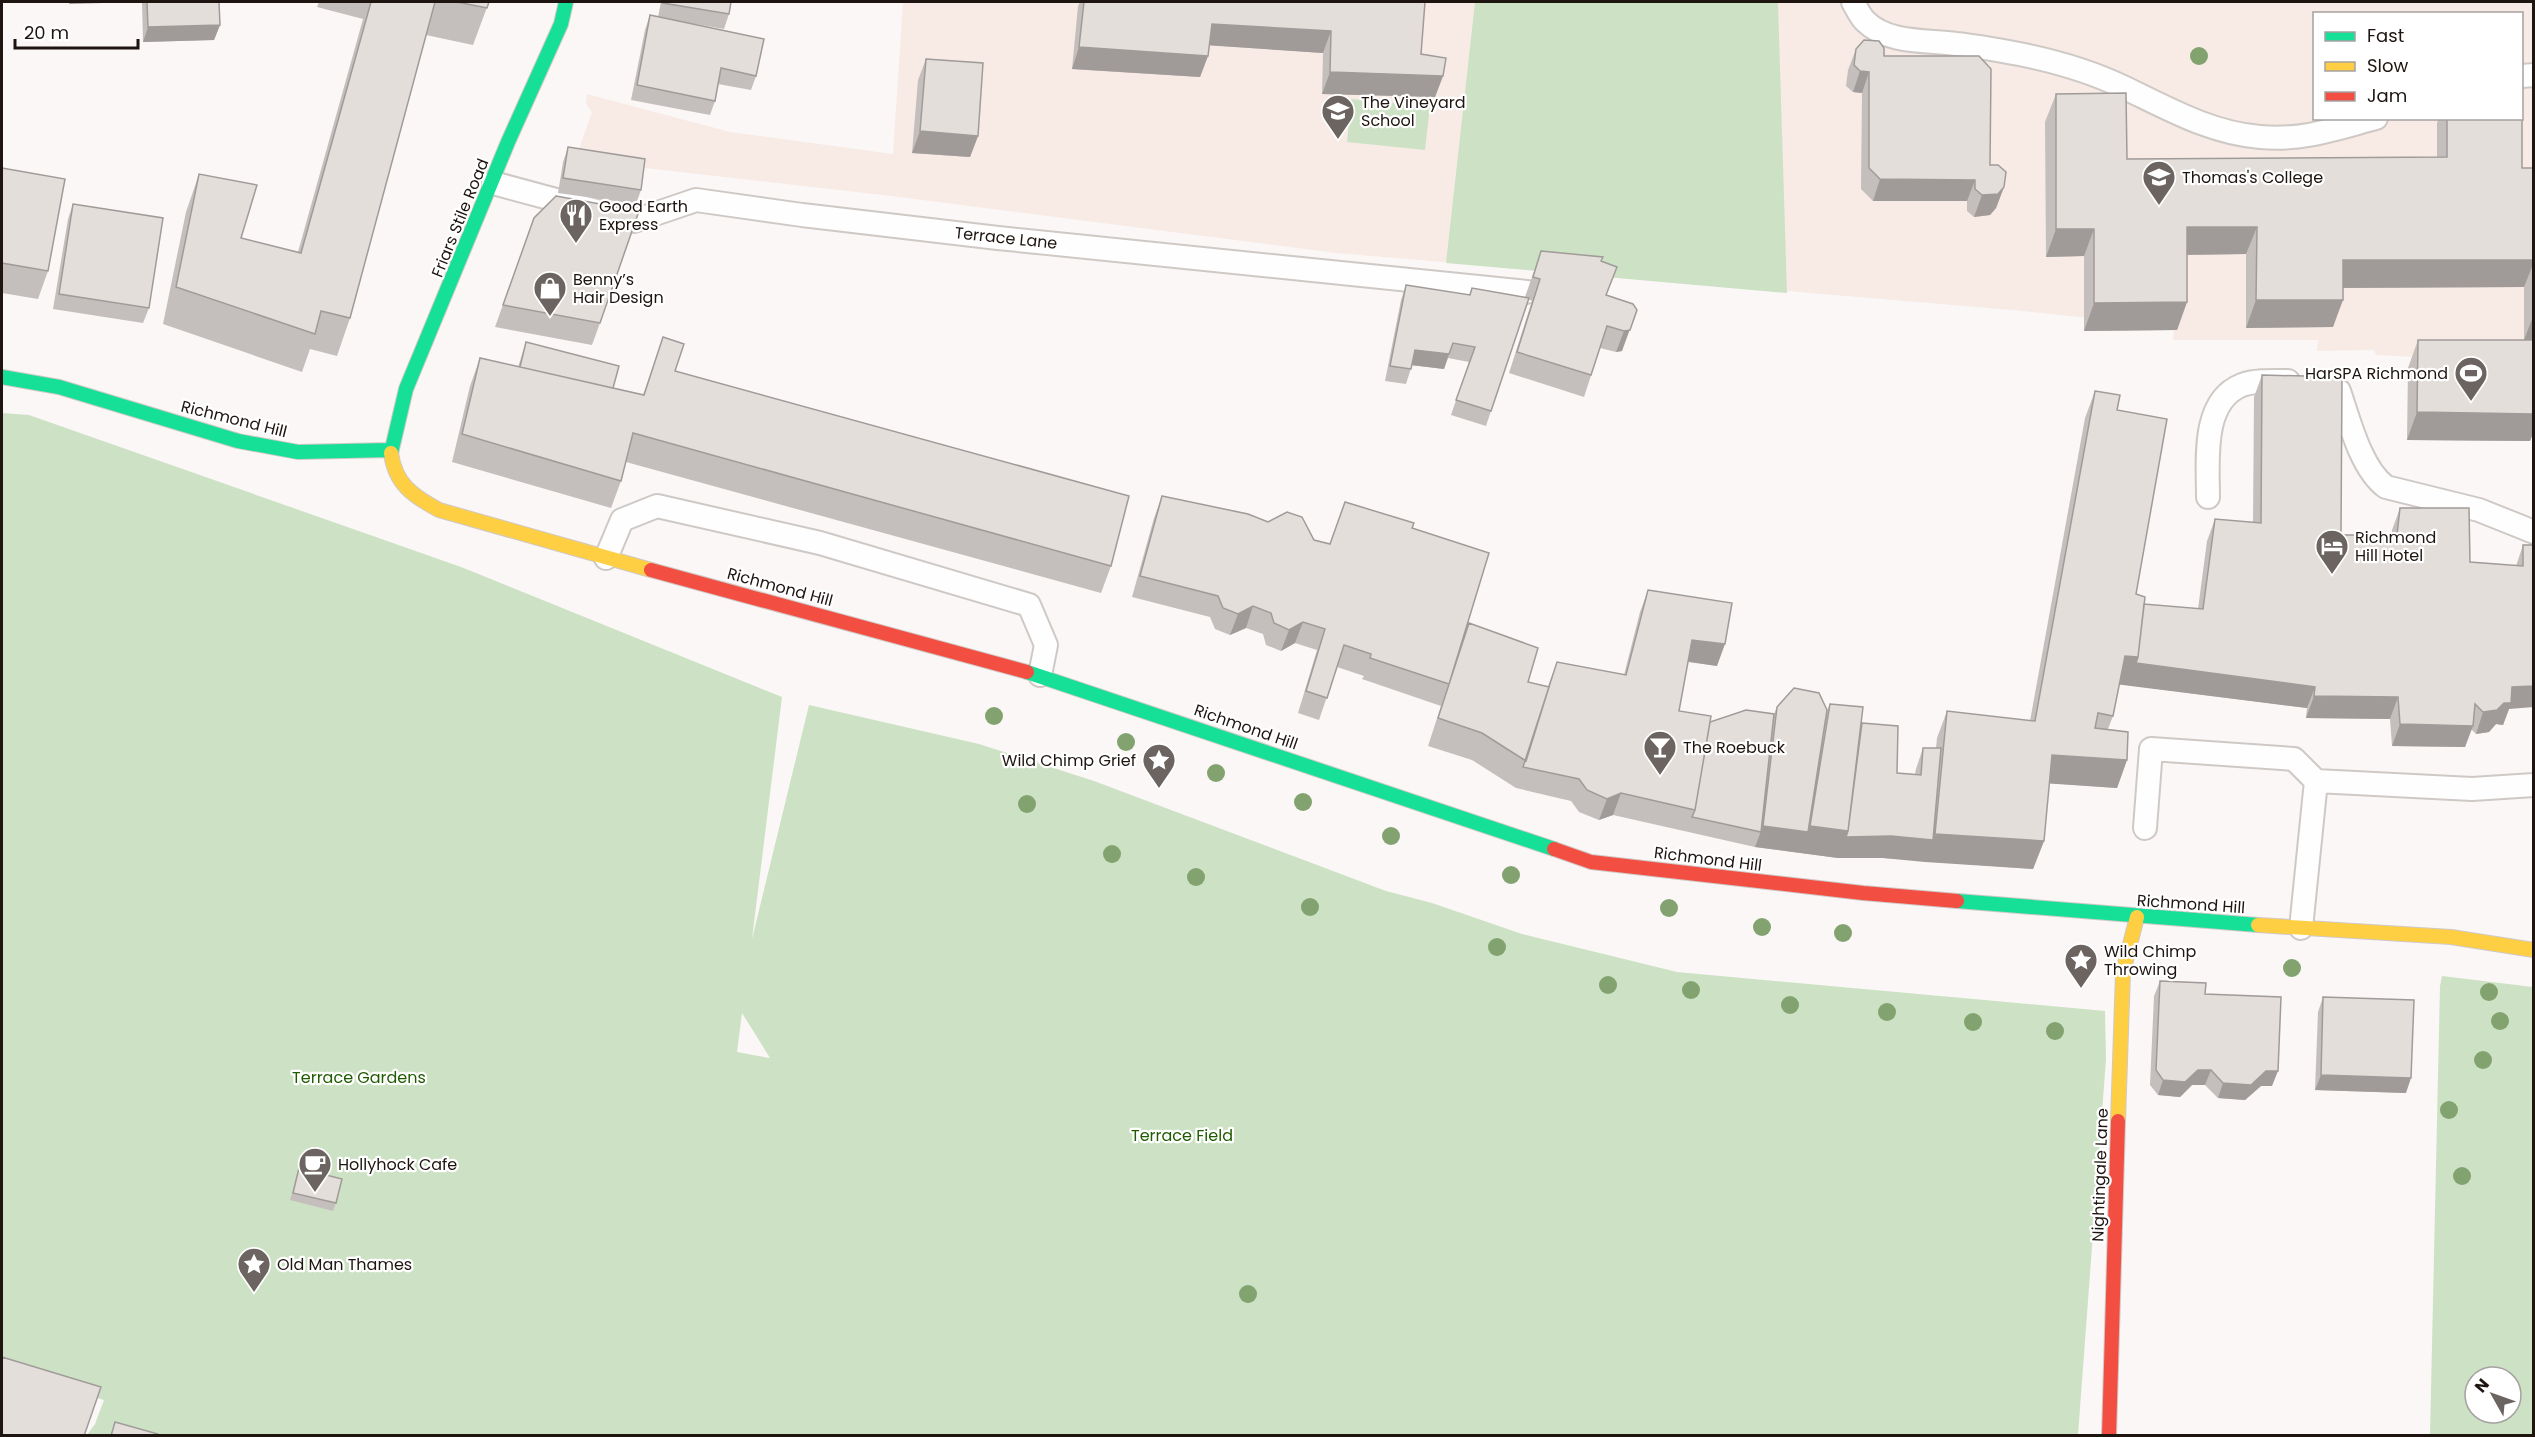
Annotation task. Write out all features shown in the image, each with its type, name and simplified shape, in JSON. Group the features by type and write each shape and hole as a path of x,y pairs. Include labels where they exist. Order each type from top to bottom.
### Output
{"main road":[{"name":"Friars Stile Road","path":"391,450 406,389 508,142 561,24 566,2"},
{"name":"Richmond Hill","path":"2,377 59,387 238,441 298,452 391,450 393,469 402,483 417,498 439,510 606,558 1040,675 1591,862 1863,893 2137,917 2451,938 2534,950"},
{"name":"Nightingale Lane","path":"2109,1436 2123,972 2137,917"}],"lane":[{"path":"1853,2 1864,21 1883,32 1906,40 1956,44 2020,54 2076,70 2122,86 2168,110 2204,125 2258,137 2302,138 2369,120"},
{"name":"Terrace Lane","path":"493,183 634,221 696,200 998,238 1527,292"},
{"path":"2208,497 2208,457 2214,412 2227,394 2242,385 2274,381 2324,382 2339,391 2354,434 2375,479 2386,487 2479,510 2534,532"},
{"path":"606,558 622,520 657,506 820,543 1029,605 1046,645 1040,675"},
{"path":"2145,828 2151,748 2294,759 2316,781 2472,789 2534,785"},
{"path":"2301,928 2316,781"}],"shaded area":[{"path":"903,2 2533,2 2533,353 2496,361 2376,355 2374,350 2317,351 2318,340 2173,340 2174,327 2023,311 1336,253 891,196 565,159 575,149 579,149 592,112 586,104 587,94 730,132 893,154"}],"green space":[{"path":"1475,2 1778,2 1787,293 1446,263"},
{"path":"1351,99 1430,106 1425,150 1347,142"},
{"path":"2,413 29,415 461,567 782,697 752,939 809,705 979,744 1094,781 1386,891 1432,903 1522,934 1677,972 2105,1011 2106,1059 2078,1435 87,1435 95,1424 104,1400 2,1366","holes":["742,1013 770,1058 737,1052"]},
{"path":"2442,976 2533,987 2533,1435 2430,1435"}],"building":[{"path":"147,2 219,2 220,25 148,27"},
{"path":"371,2 435,2 350,318 321,311 315,334 176,287 199,174 257,185 241,238 301,253"},
{"path":"457,2 489,2 487,8"},
{"path":"663,2 731,2 729,14"},
{"path":"1084,2 1425,2 1421,54 1446,58 1443,76 1330,72 1331,31 1212,24 1208,56 1079,47"},
{"path":"650,15 764,39 756,76 721,68 715,101 637,85"},
{"path":"1864,40 1879,41 1884,48 1884,56 1979,56 1991,69 1990,165 1998,165 2006,172 2004,187 1998,194 1982,195 1975,189 1975,180 1880,179 1869,168 1869,72 1860,71 1854,65 1856,49"},
{"path":"926,59 983,63 978,136 920,131"},
{"path":"2126,93 2127,159 2447,157 2447,120 2522,120 2522,168 2534,168 2534,260 2343,260 2343,300 2256,300 2257,227 2187,227 2187,302 2094,303 2094,229 2056,229 2056,94"},
{"path":"568,147 645,159 641,190 563,178"},
{"path":"2,168 65,179 48,271 2,263"},
{"path":"556,196 639,211 600,323 503,305 534,218"},
{"path":"73,204 163,218 149,308 59,294"},
{"path":"1541,251 1603,257 1601,261 1617,267 1606,295 1633,304 1637,310 1630,330 1624,331 1607,326 1591,375 1517,352 1540,279 1533,277"},
{"path":"1406,285 1470,295 1472,288 1529,298 1491,411 1456,400 1475,347 1453,343 1449,354 1415,350 1411,369 1390,366"},
{"path":"663,337 684,344 675,371 1129,496 1111,566 633,433 621,481 462,434 480,358 644,395"},
{"path":"2418,340 2534,340 2534,414 2417,412"},
{"path":"526,342 619,366 613,388 520,367"},
{"name":"Richmond Hill Hotel","path":"2262,375 2342,377 2341,535 2397,535 2400,508 2469,508 2470,562 2523,566 2523,545 2534,545 2534,686 2512,687 2511,703 2504,703 2497,710 2483,712 2475,704 2473,726 2400,724 2398,697 2314,696 2315,687 2136,663 2144,604 2203,609 2215,519 2261,523"},
{"path":"2095,391 2120,395 2117,410 2167,419 2136,594 2145,597 2138,657 2125,656 2113,716 2098,713 2095,728 2128,732 2127,760 2052,755 2044,841 1935,834 1947,711 2035,721"},
{"path":"1162,496 1248,514 1268,522 1287,512 1302,517 1314,540 1330,544 1345,502 1414,523 1412,528 1489,553 1449,684 1370,658 1371,654 1344,645 1327,698 1306,691 1325,629 1303,622 1289,630 1274,623 1271,613 1253,606 1238,614 1223,608 1218,596 1140,576"},
{"path":"1648,590 1732,603 1725,644 1692,640 1679,711 1711,716 1695,810 1621,793 1607,799 1587,790 1579,779 1523,767 1557,662 1626,675"},
{"path":"1469,623 1538,648 1528,682 1549,687 1526,761 1482,733 1438,718"},
{"path":"1794,688 1819,693 1827,710 1808,832 1763,826 1777,707"},
{"path":"1830,704 1863,707 1848,831 1810,826"},
{"path":"1746,710 1774,714 1761,832 1692,817 1710,722"},
{"path":"1862,723 1898,726 1897,773 1921,775 1923,748 1941,748 1933,840 1891,836 1846,837"},
{"path":"2160,981 2206,983 2205,994 2281,997 2278,1071 2266,1071 2251,1085 2223,1083 2211,1070 2198,1070 2185,1082 2163,1080 2156,1070"},
{"path":"2323,997 2414,1000 2411,1078 2321,1075"},
{"name":"Hollyhock Cafe","path":"299,1168 342,1179 336,1203 293,1193"},
{"path":"2,1357 101,1387 84,1436 2,1436"},
{"path":"115,1422 158,1434 158,1436 111,1436"}],"traffic: fast":[{"path":"391,453 406,389 508,142 561,24 566,2"},
{"path":"2,377 59,387 238,441 298,452 391,450"},
{"path":"1027,672 1554,849"},
{"path":"1957,901 2258,925"}],"traffic: slow":[{"path":"391,453 393,464 401,481 413,494 439,510 651,570"},
{"path":"2118,1121 2123,972 2137,917"},
{"path":"2258,925 2451,937 2534,950"}],"traffic: jam":[{"path":"651,570 1027,672"},
{"path":"1554,849 1591,862 1863,893 1957,901"},
{"path":"2109,1436 2118,1121"}],"place":[{"name":"The Vineyard School","path":"1338,140"},
{"name":"Thomas's College","path":"2159,206"},
{"name":"Good Earth Express","path":"576,244"},
{"name":"Benny’s Hair Design","path":"550,317"},
{"name":"HarSPA Richmond","path":"2471,402"},
{"name":"Richmond Hill Hotel","path":"2332,575"},
{"name":"The Roebuck","path":"1660,776"},
{"name":"Wild Chimp Grief","path":"1159,789"},
{"name":"Wild Chimp Throwing","path":"2081,989"},
{"name":"Hollyhock Cafe","path":"315,1193"},
{"name":"Old Man Thames","path":"254,1293"}],"park label":[{"name":"Terrace Gardens","path":"359,1077"},
{"name":"Terrace Field","path":"1182,1135"}]}
